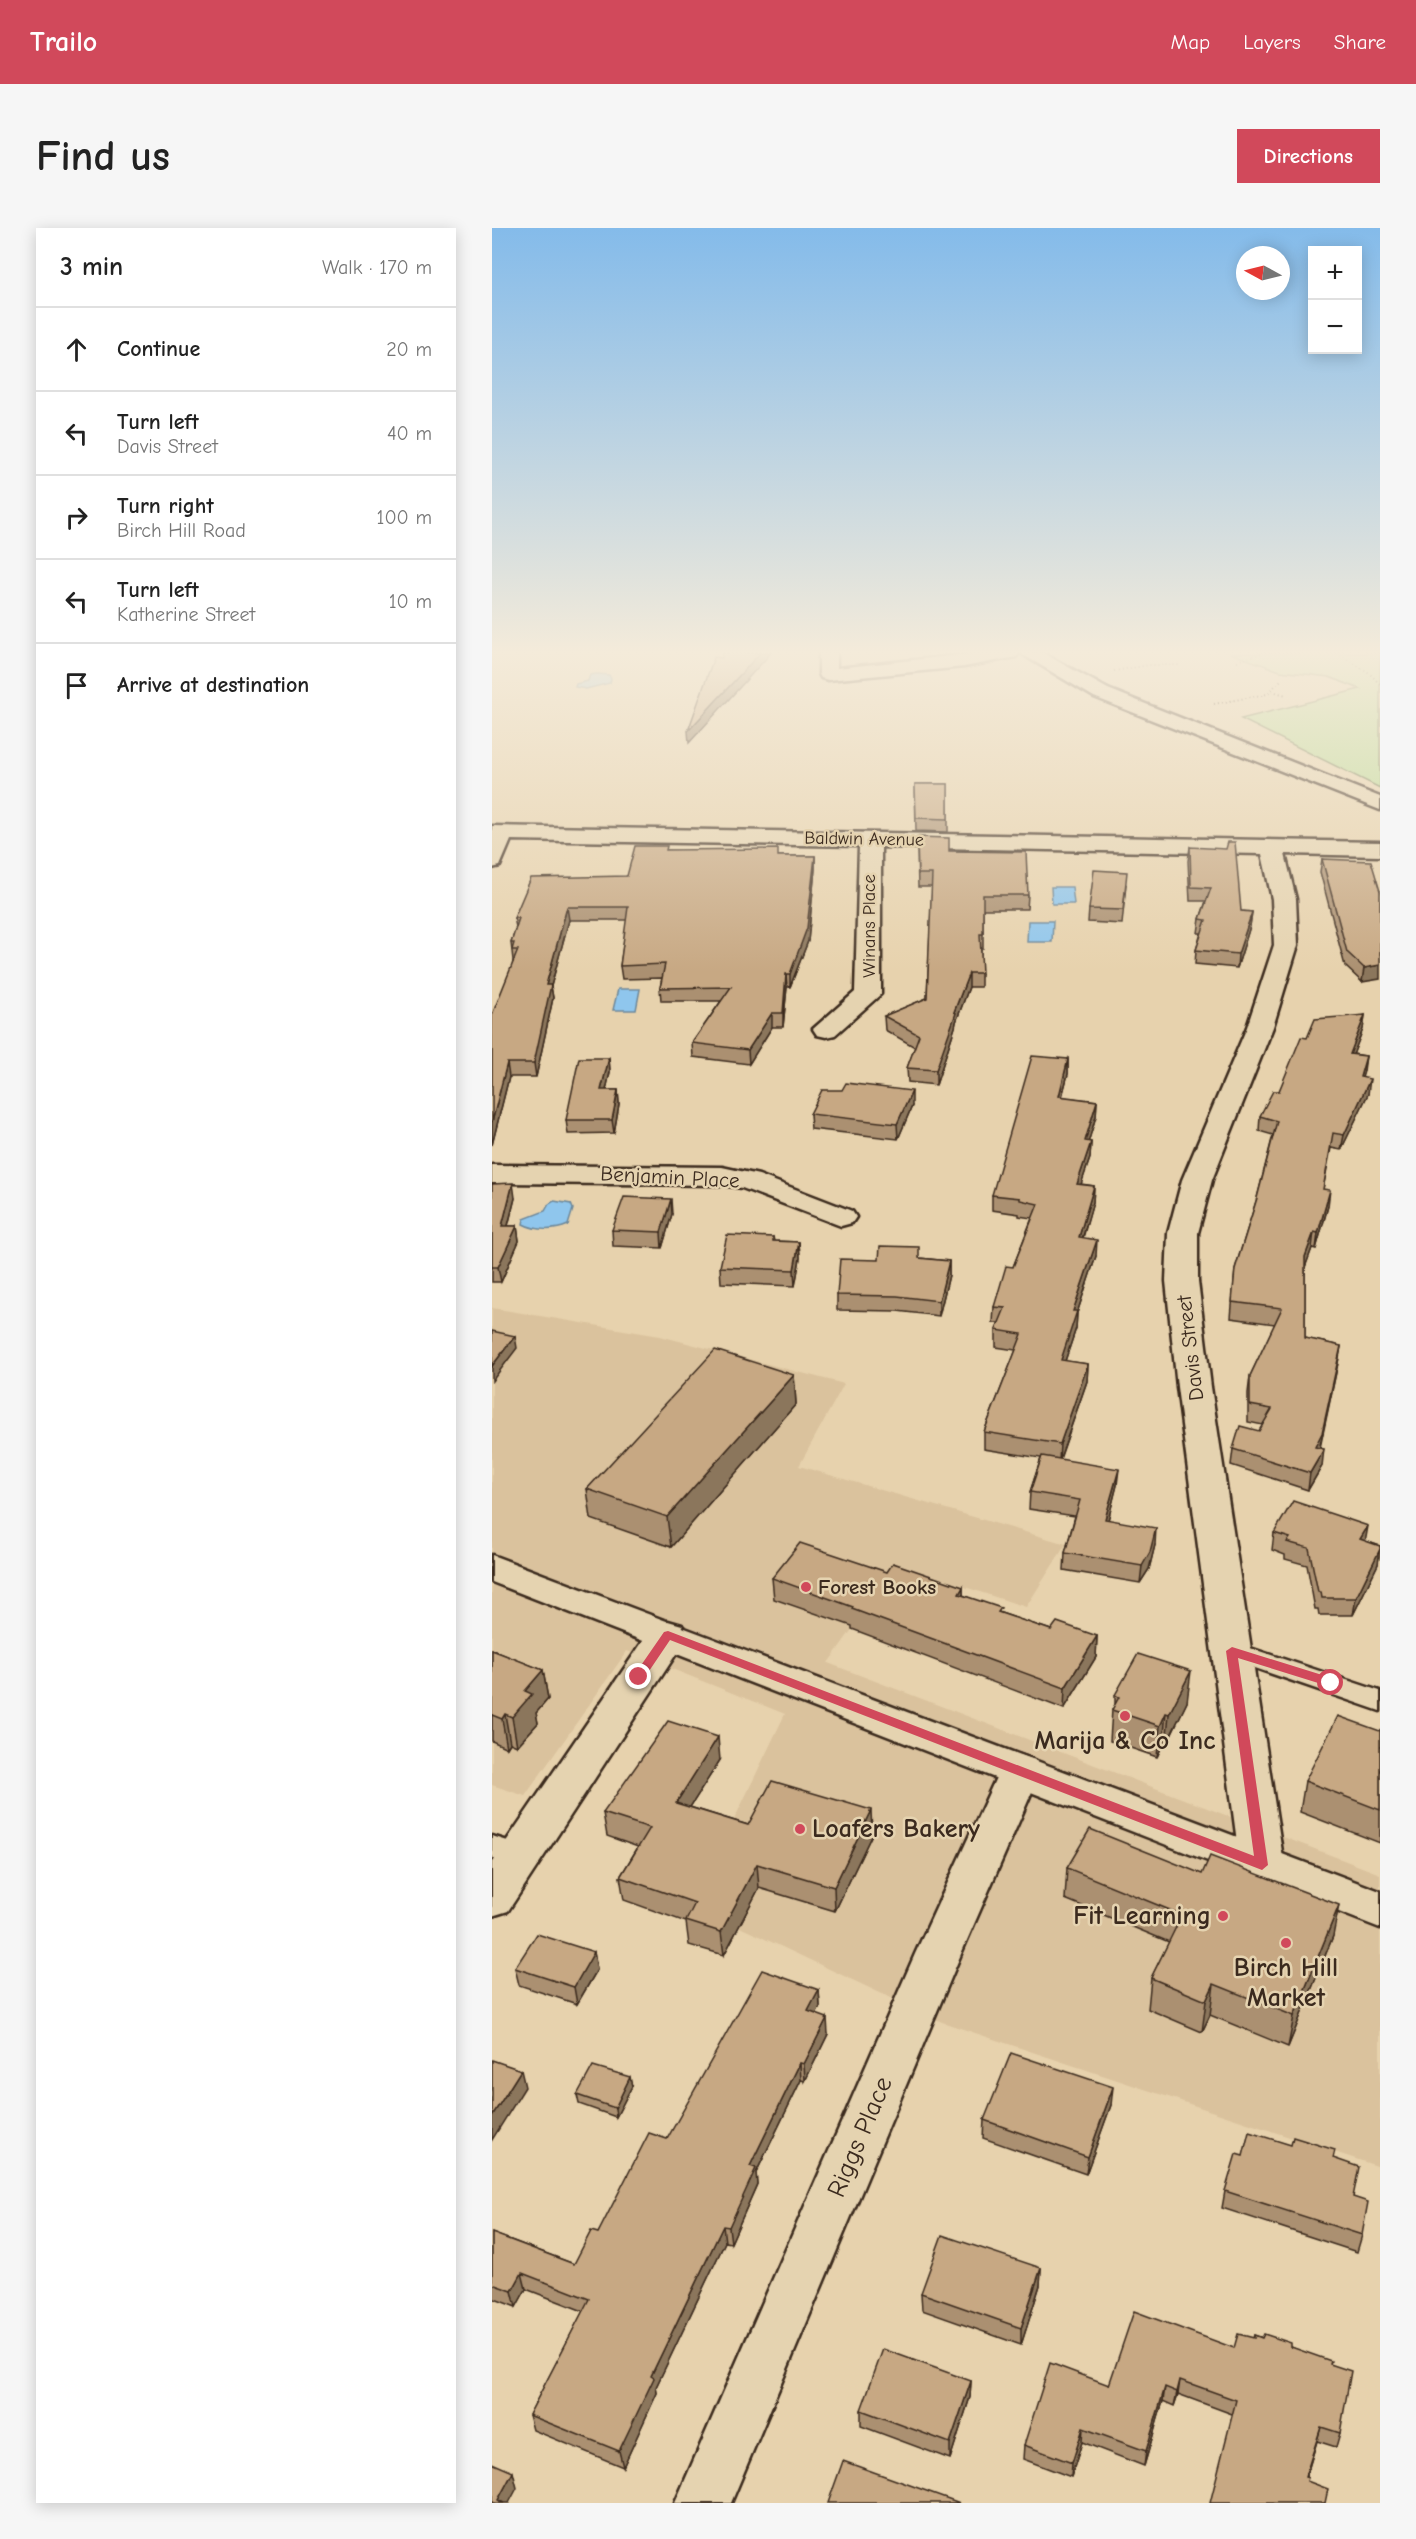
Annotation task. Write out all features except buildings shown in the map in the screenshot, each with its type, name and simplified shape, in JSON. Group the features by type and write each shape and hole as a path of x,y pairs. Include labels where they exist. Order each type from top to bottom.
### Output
{"street":[{"path":"1267,759 1380,804"},
{"path":"492,861 497,833"},
{"name":"Baldwin Avenue","path":"497,833 1380,849"},
{"name":"Winans Place","path":"826,1029 868,994 870,839"},
{"name":"Davis Street","path":"1262,1865 1191,1363 1182,1281 1183,1233 1197,1180 1260,1027 1286,945 1284,899 1272,848"},
{"name":"Benjamin Place","path":"492,1174 722,1176 749,1180 841,1217"},
{"path":"492,1568 1380,1910"},
{"path":"492,1898 506,1852 668,1635"},
{"name":"Riggs Place","path":"703,2503 933,1965 1020,1771"}],"lane":[{"path":"1232,1651 1380,1701"}],"shaded area":[{"path":"492,1308 660,1336 844,1384 799,1466 1066,1544 1026,1607 898,1565 828,1663 1380,1874 1380,2167 942,2022 693,1905 785,1714 627,1651 525,1796 492,1785"}],"green space":[{"path":"1322,759 1380,759 1380,788"}],"water":[{"path":"1051,887 1072,887 1074,904 1052,904"},
{"path":"1028,921 1053,921 1052,942 1027,942"},
{"path":"618,989 640,989 636,1010 613,1010"},
{"path":"554,1201 571,1204 573,1209 568,1225 546,1229 523,1224 524,1219 545,1211"}],"place":[{"name":"Forest Books","path":"806,1587"},
{"name":"Marija & Co Inc","path":"1125,1716"},
{"name":"Loafers Bakery","path":"800,1829"},
{"name":"Fit Learning","path":"1223,1916"},
{"name":"Birch Hill Market","path":"1286,1943"}],"route":[{"path":"639,1677 668,1635 1262,1865 1232,1651 1331,1683"}]}
